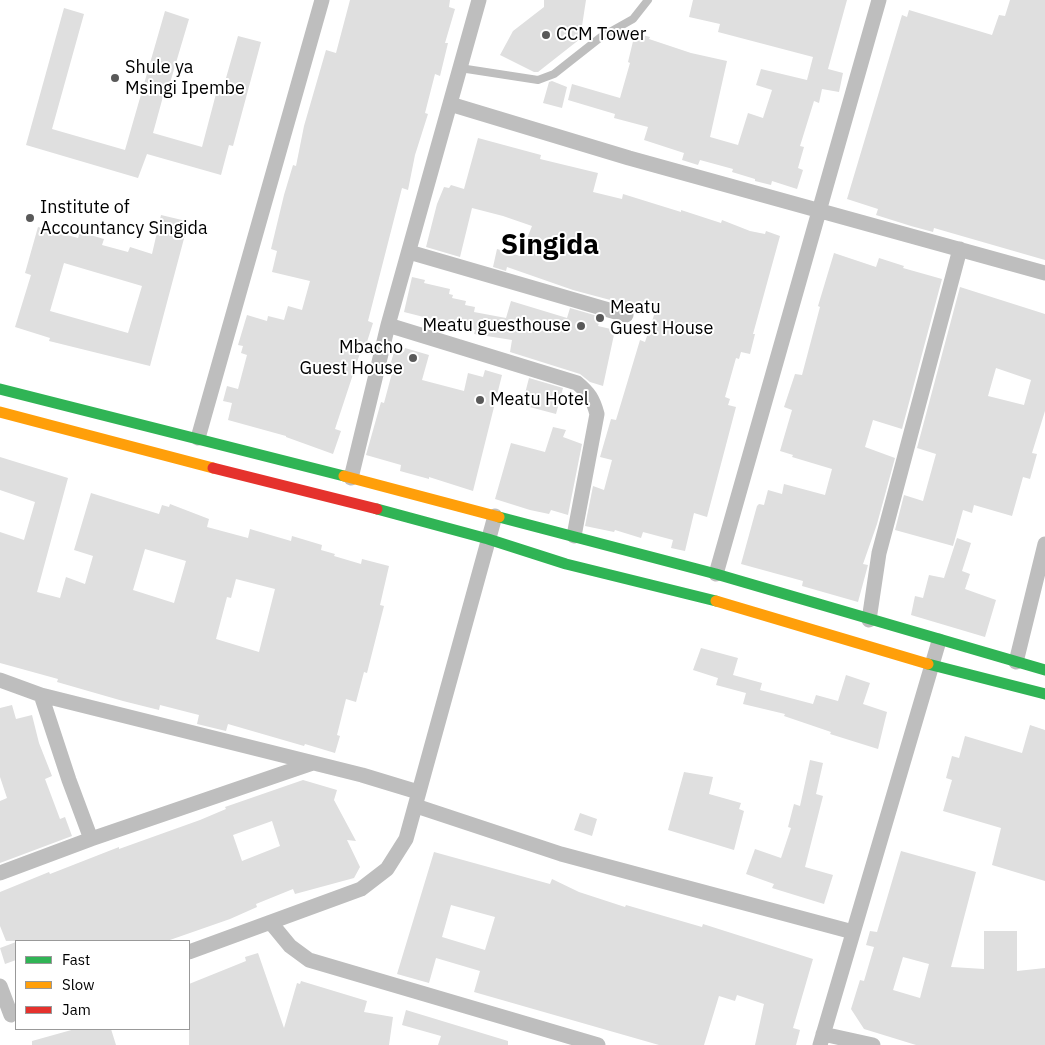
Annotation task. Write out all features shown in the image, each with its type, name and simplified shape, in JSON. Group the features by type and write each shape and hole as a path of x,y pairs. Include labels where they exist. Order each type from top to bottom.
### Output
{"main road":[{"path":"0,389 198,438 716,574 939,641 1045,670"},
{"path":"0,412 488,539 566,564 712,600 932,665 1045,694"}],"street":[{"path":"198,438 322,0"},
{"path":"352,478 388,325 479,0"},
{"path":"716,574 736,497 821,211 879,0"},
{"path":"450,104 629,158 1045,273"},
{"path":"869,620 880,553 960,249"},
{"path":"409,252 626,316"},
{"path":"388,325 577,383 593,397 597,420 574,536"},
{"path":"190,952 361,889 387,869 406,839 495,516"},
{"path":"1016,662 1045,544"},
{"path":"873,1045 822,1040 939,641"},
{"path":"0,680 41,695 313,762 562,854 853,932"},
{"path":"41,695 68,780 91,838"},
{"path":"0,873 91,838 313,762"},
{"path":"271,923 290,946 309,960 598,1045"},
{"path":"0,986 9,1015"}],"lane":[{"path":"460,68 538,80 554,74 601,37 633,19 648,0"}],"building":[{"path":"350,0 450,0 449,7 455,9 445,43 448,43 440,76 435,74 425,113 428,114 415,155 408,190 402,188 368,321 373,323 366,345 363,344 335,429 341,431 333,454 286,436 228,420 232,403 223,401 227,386 238,389 247,355 241,353 243,346 238,345 247,315 267,321 268,316 284,320 288,306 302,310 310,281 272,272 277,251 271,249 293,165 296,166 304,126 326,50 336,53"},
{"name":"CCM Tower","path":"544,0 586,0 580,39 538,72 534,72 500,55 513,31 544,7"},
{"path":"693,0 847,0 828,69 843,73 839,92 822,89 819,103 814,101 800,146 804,147 798,168 803,170 797,189 772,181 771,185 755,181 755,179 732,172 733,169 700,160 698,165 682,160 684,153 644,140 648,127 614,118 615,114 568,100 572,84 620,98 630,63 628,62 635,33 691,53 727,61 710,137 738,145 748,113 763,118 772,90 756,85 761,69 807,80 813,57 718,32 720,24 689,17"},
{"path":"1010,0 1045,0 1045,260 934,228 933,232 911,226 876,215 878,209 847,199 902,15 907,17 909,10 992,35 999,15 1005,16"},
{"path":"64,8 84,14 52,129 125,150 165,11 189,19 167,93 164,93 153,133 202,147 217,90 222,92 238,36 261,42 233,146 229,145 221,175 147,154 138,178 26,145"},
{"path":"552,81 567,87 562,108 543,103 549,82"},
{"path":"478,138 541,155 540,159 598,173 593,192 622,199 623,194 721,223 722,220 750,231 765,234 766,231 780,236 753,334 755,334 750,354 741,352 739,359 736,358 725,397 730,399 728,405 736,407 707,517 694,513 685,551 671,548 673,540 643,532 641,538 615,530 614,532 585,526 593,486 604,490 612,460 600,457 611,419 616,420 640,340 645,342 655,312 573,290 507,267 506,271 493,267 497,249 520,256 532,226 503,216 472,208 460,257 426,247 437,204 444,187 449,188 451,185 464,189"},
{"path":"161,215 182,220 180,230 186,231 150,366 49,341 50,338 15,327 31,275 25,273 38,227 78,238 80,232 104,239 102,245 128,252 130,247 152,254","holes":["64,263 142,286 128,333 50,311"]},
{"path":"834,253 876,267 879,258 904,266 903,268 942,279 902,429 873,420 865,447 895,458 877,524 863,564 868,565 858,602 802,586 803,581 741,564 757,506 759,504 764,505 768,490 782,494 784,484 825,495 832,469 792,457 793,455 780,451 792,410 784,407 795,374 802,375 820,307 818,306"},
{"path":"412,277 425,280 424,283 450,289 449,294 453,295 452,298 466,301 465,305 475,307 474,312 506,318 511,301 567,318 570,308 601,317 598,326 615,330 603,386 590,382 580,374 510,352 512,340 474,334 475,330 404,312"},
{"path":"960,287 1045,314 1045,411 1032,453 1037,454 1030,479 1023,477 1012,516 974,505 972,513 963,510 953,546 895,530 904,495 923,501 936,454 917,448","holes":["996,368 1031,380 1024,405 988,396"]},
{"path":"405,348 429,355 422,380 464,391 468,373 483,377 485,370 502,375 473,491 429,477 429,479 400,471 401,465 366,455 381,402 384,403 392,373 388,372 395,349 404,352"},
{"path":"529,378 563,388 556,414 522,405"},
{"path":"553,427 566,430 563,437 582,444 568,515 551,510 549,514 530,510 495,499 511,443 545,452"},
{"path":"0,457 68,478 37,592 60,598 66,577 85,584 93,556 74,550 91,493 159,514 162,505 169,507 170,504 209,519 207,527 248,538 250,529 291,541 292,536 322,545 321,550 335,554 334,556 361,564 362,559 389,566 380,605 384,606 367,673 364,672 356,702 346,699 337,735 340,736 335,753 228,724 226,731 197,724 199,715 160,705 159,710 123,701 57,682 58,679 0,663 0,532 24,540 35,502 0,490","holes":["145,549 186,561 174,603 133,590","236,579 275,589 259,652 216,639 227,597 231,598"]},
{"path":"957,538 971,543 962,571 970,574 965,589 996,600 985,637 911,615 915,596 923,598 929,575 944,578"},
{"path":"701,648 738,658 733,675 762,683 760,690 813,704 816,695 838,701 846,675 870,683 863,704 887,712 878,749 830,734 831,732 784,716 785,714 743,704 746,693 716,685 718,678 693,670"},
{"path":"12,705 16,719 32,715 39,743 52,776 45,779 60,819 65,817 72,836 0,863 0,801 7,798 0,777 0,708"},
{"path":"1030,725 1045,730 1045,881 992,865 1001,828 943,811 952,780 946,778 952,756 959,758 965,736 1022,753"},
{"path":"810,760 823,763 816,794 823,796 805,867 833,875 824,904 772,888 774,884 746,874 755,849 781,858 791,828 788,827 794,804 800,806"},
{"path":"684,772 713,777 709,794 741,803 739,809 744,811 734,850 668,830"},
{"path":"303,780 337,790 334,800 356,841 347,840 360,867 354,878 295,894 293,889 256,904 257,907 230,919 170,940 6,941 0,926 0,892 49,872 50,874 226,809 225,807","holes":["272,821 280,846 242,861 233,835"]},
{"path":"580,813 597,819 592,836 574,830"},
{"path":"901,851 976,872 951,967 984,969 984,931 1017,931 1017,971 1045,968 1045,1045 916,1045 864,1029 851,1009 860,980 864,981 874,947 866,945 870,931 877,932","holes":["903,957 929,964 920,998 893,990"]},
{"path":"434,852 550,884 552,879 579,892 625,907 626,905 702,927 703,924 813,959 793,1028 800,1030 796,1045 755,1045 764,1004 737,995 735,1001 719,996 704,1045 659,1045 474,992 480,971 436,958 429,983 397,974","holes":["451,905 495,917 485,950 442,937"]},
{"path":"15,942 15,960 5,964 0,948"},
{"path":"258,953 284,1028 297,983 300,984 301,981 367,1001 364,1012 393,1017 389,1045 189,1045 190,984 246,961 245,957"},
{"path":"406,1010 508,1041 508,1045 438,1045 441,1036 402,1025"},
{"path":"71,1030 111,1030 116,1045 32,1045 32,1041"}],"traffic: fast":[{"path":"0,389 344,476"},
{"path":"377,509 488,539 566,564 716,601"},
{"path":"499,517 716,574 1045,670"},
{"path":"928,664 1045,694"}],"traffic: slow":[{"path":"0,412 213,468"},
{"path":"344,476 499,517"},
{"path":"716,601 928,664"}],"traffic: jam":[{"path":"213,468 377,509"}],"place":[{"name":"CCM Tower","path":"546,35"},
{"name":"Shule ya Msingi Ipembe","path":"115,78"},
{"name":"Institute of Accountancy Singida","path":"30,218"},
{"name":"Meatu Guest House","path":"600,318"},
{"name":"Meatu guesthouse","path":"581,326"},
{"name":"Mbacho Guest House","path":"413,358"},
{"name":"Meatu Hotel","path":"480,400"}],"district":[{"name":"Singida","path":"550,246"}]}
